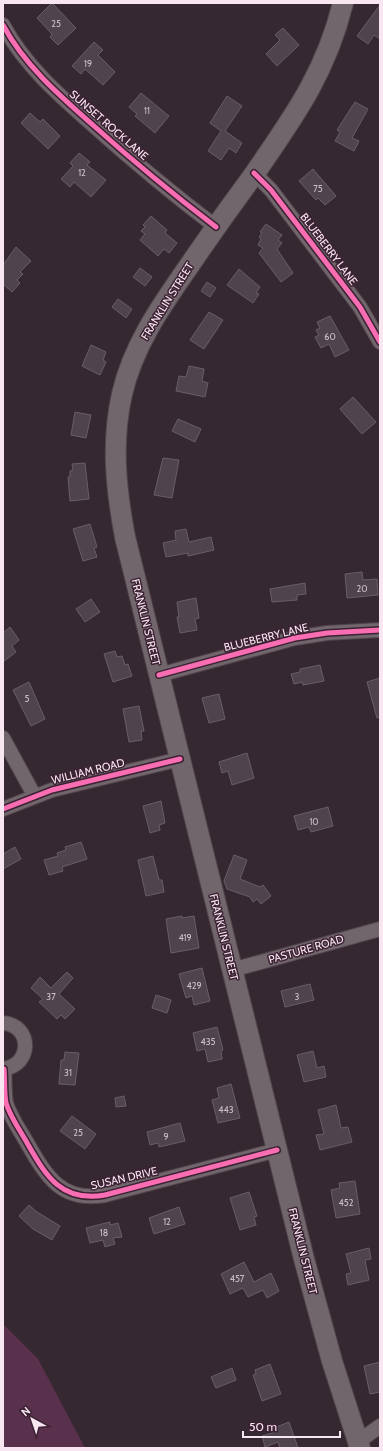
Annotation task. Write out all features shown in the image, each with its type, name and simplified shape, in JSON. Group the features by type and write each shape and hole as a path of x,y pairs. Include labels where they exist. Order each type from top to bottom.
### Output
{"main road":[{"name":"FRANKLIN STREET","path":"344,3 327,54 311,88 292,120 216,227 158,312 143,337 128,372 122,393 116,431 115,467 120,513 232,970 330,1354 359,1445"}],"street":[{"name":"SUNSET ROCK LANE","path":"3,25 31,66 58,95 151,175 216,227"},
{"name":"BLUEBERRY LANE","path":"254,173 271,190 360,308 380,342"},
{"name":"BLUEBERRY LANE","path":"159,675 295,638 339,632 380,630"},
{"path":"3,738 34,795"},
{"name":"WILLIAM ROAD","path":"3,809 34,795 180,759"},
{"name":"PASTURE ROAD","path":"232,970 380,929"},
{"name":"SUSAN DRIVE","path":"3,1023 10,1024 17,1029 23,1036 25,1044 24,1053 20,1061 13,1066 4,1069 6,1097 12,1115 46,1175 58,1186 73,1193 88,1196 105,1194 277,1150"},
{"path":"359,1445 380,1426"}],"shaded area":[{"path":"3,1324 38,1359 85,1448 3,1448"}],"building":[{"path":"52,3 76,28 58,45 50,37 52,34 37,18"},
{"path":"380,5 380,39 374,35 368,44 357,36"},
{"path":"283,28 299,45 277,66 266,54 280,40 275,35"},
{"path":"94,42 103,50 98,55 115,72 103,85 85,69 81,74 72,66"},
{"path":"141,93 169,116 155,133 135,116 137,114 129,107"},
{"path":"227,96 242,106 225,131 242,143 236,153 229,148 221,160 208,151 221,131 210,123"},
{"path":"355,102 368,109 352,138 359,141 354,151 335,141 340,132 337,130"},
{"path":"30,113 40,122 43,119 60,136 48,149 21,123"},
{"path":"79,153 90,162 87,165 106,180 91,197 74,182 70,187 61,179 73,166 70,163"},
{"path":"313,169 336,196 325,205 318,198 316,200 299,181"},
{"path":"151,216 167,230 165,233 177,243 169,253 164,249 158,256 140,240 145,234 141,231 145,227 143,225"},
{"path":"266,224 282,235 278,240 282,243 277,249 293,273 281,282 259,253 263,248 258,245 261,239 259,237 262,233 260,232"},
{"path":"16,247 31,261 20,272 23,274 17,280 20,283 12,292 3,284 3,265"},
{"path":"140,268 152,277 145,286 133,277"},
{"path":"239,269 260,287 256,293 259,294 253,303 227,285"},
{"path":"207,282 216,288 210,297 201,291"},
{"path":"118,299 132,309 126,318 112,307"},
{"path":"209,312 223,320 204,349 190,340"},
{"path":"330,316 349,350 335,357 329,344 321,348 315,337 319,335 316,330 320,328 317,322"},
{"path":"91,345 106,352 103,360 106,362 100,375 82,366"},
{"path":"189,366 204,369 202,381 208,383 205,397 176,391 179,376 186,377"},
{"path":"353,397 376,422 362,434 340,409"},
{"path":"75,412 91,415 86,438 71,435"},
{"path":"178,419 201,429 195,442 172,431"},
{"path":"163,458 179,460 172,498 154,495"},
{"path":"85,463 89,499 70,501 68,477 70,477 70,471 73,470 72,464"},
{"path":"90,524 97,547 94,548 97,557 83,561 73,529"},
{"path":"186,529 189,542 211,537 214,550 188,556 188,553 166,557 163,543 176,540 175,531"},
{"path":"362,572 363,580 377,579 378,595 347,598 345,574"},
{"path":"305,583 306,594 297,595 297,600 272,602 270,589"},
{"path":"196,598 199,618 195,619 197,630 180,633 177,617 179,617 177,602"},
{"path":"91,599 100,612 85,622 76,609"},
{"path":"10,627 19,640 12,646 16,652 3,662 3,633"},
{"path":"115,651 117,657 122,656 125,665 128,664 132,676 113,682 104,654"},
{"path":"320,665 324,681 303,685 302,682 294,684 291,674 300,672 300,669"},
{"path":"380,678 380,717 377,718 367,682"},
{"path":"29,682 45,719 31,726 13,690"},
{"path":"219,694 225,719 209,723 202,698"},
{"path":"139,706 144,731 141,731 142,740 129,742 123,709"},
{"path":"247,753 254,778 232,785 228,771 222,773 219,762"},
{"path":"161,801 165,823 159,825 160,830 150,833 143,806"},
{"path":"328,807 333,826 311,832 309,827 298,830 294,816"},
{"path":"81,842 87,859 62,867 63,871 49,875 44,860 58,856 57,853 66,850 65,847"},
{"path":"15,847 21,859 3,869 3,854"},
{"path":"234,855 247,860 240,879 260,887 263,885 271,896 261,904 257,899 253,902 250,897 227,889 224,881"},
{"path":"153,856 159,880 162,880 164,892 146,896 138,860"},
{"path":"182,916 182,918 194,916 199,948 171,953 166,919"},
{"path":"202,968 210,1001 194,1005 192,996 186,998 179,974"},
{"path":"67,972 73,978 59,994 75,1009 65,1019 61,1015 57,1019 39,1002 43,999 31,988 40,977 51,988"},
{"path":"310,984 314,1000 285,1007 281,991"},
{"path":"156,995 171,1000 167,1013 152,1008"},
{"path":"217,1027 223,1050 221,1051 222,1059 208,1062 205,1049 197,1051 193,1033"},
{"path":"313,1051 317,1068 324,1066 326,1077 304,1082 297,1055"},
{"path":"65,1052 79,1053 75,1085 59,1084 61,1060 64,1060"},
{"path":"231,1084 240,1118 218,1123 212,1100 219,1098 217,1088"},
{"path":"124,1096 126,1106 116,1107 115,1098"},
{"path":"336,1105 341,1128 348,1127 352,1142 320,1150 316,1135 324,1134 318,1110"},
{"path":"72,1116 96,1134 85,1149 60,1131"},
{"path":"180,1123 185,1141 159,1147 158,1143 150,1145 147,1132"},
{"path":"355,1181 360,1214 336,1218 331,1190 340,1188 339,1183"},
{"path":"249,1192 257,1216 254,1217 256,1225 240,1230 230,1198"},
{"path":"29,1205 37,1212 60,1226 52,1240 33,1229 19,1216"},
{"path":"179,1207 185,1224 154,1234 149,1218"},
{"path":"110,1222 110,1225 118,1223 122,1237 113,1238 115,1244 105,1247 103,1240 90,1243 86,1228"},
{"path":"369,1248 371,1259 365,1260 369,1280 348,1285 346,1274 351,1273 346,1254"},
{"path":"244,1262 254,1282 271,1273 279,1291 267,1298 263,1290 248,1297 243,1288 230,1294 221,1274"},
{"path":"380,1362 380,1392 370,1394 364,1366"},
{"path":"270,1364 281,1394 262,1401 253,1375 256,1374 255,1370"},
{"path":"232,1368 236,1380 216,1388 211,1377"},
{"path":"289,1422 298,1448 280,1448 278,1442 265,1447 262,1436 275,1432 274,1428"}],"cycle path":[{"path":"3,25 32,67 56,92 139,165 216,227"},
{"path":"254,173 271,190 360,307 380,342"},
{"path":"159,675 295,638 327,633 380,630"},
{"path":"3,809 52,790 180,759"},
{"path":"4,1069 6,1103 15,1122 47,1175 65,1190 76,1195 105,1195 277,1150"}]}
